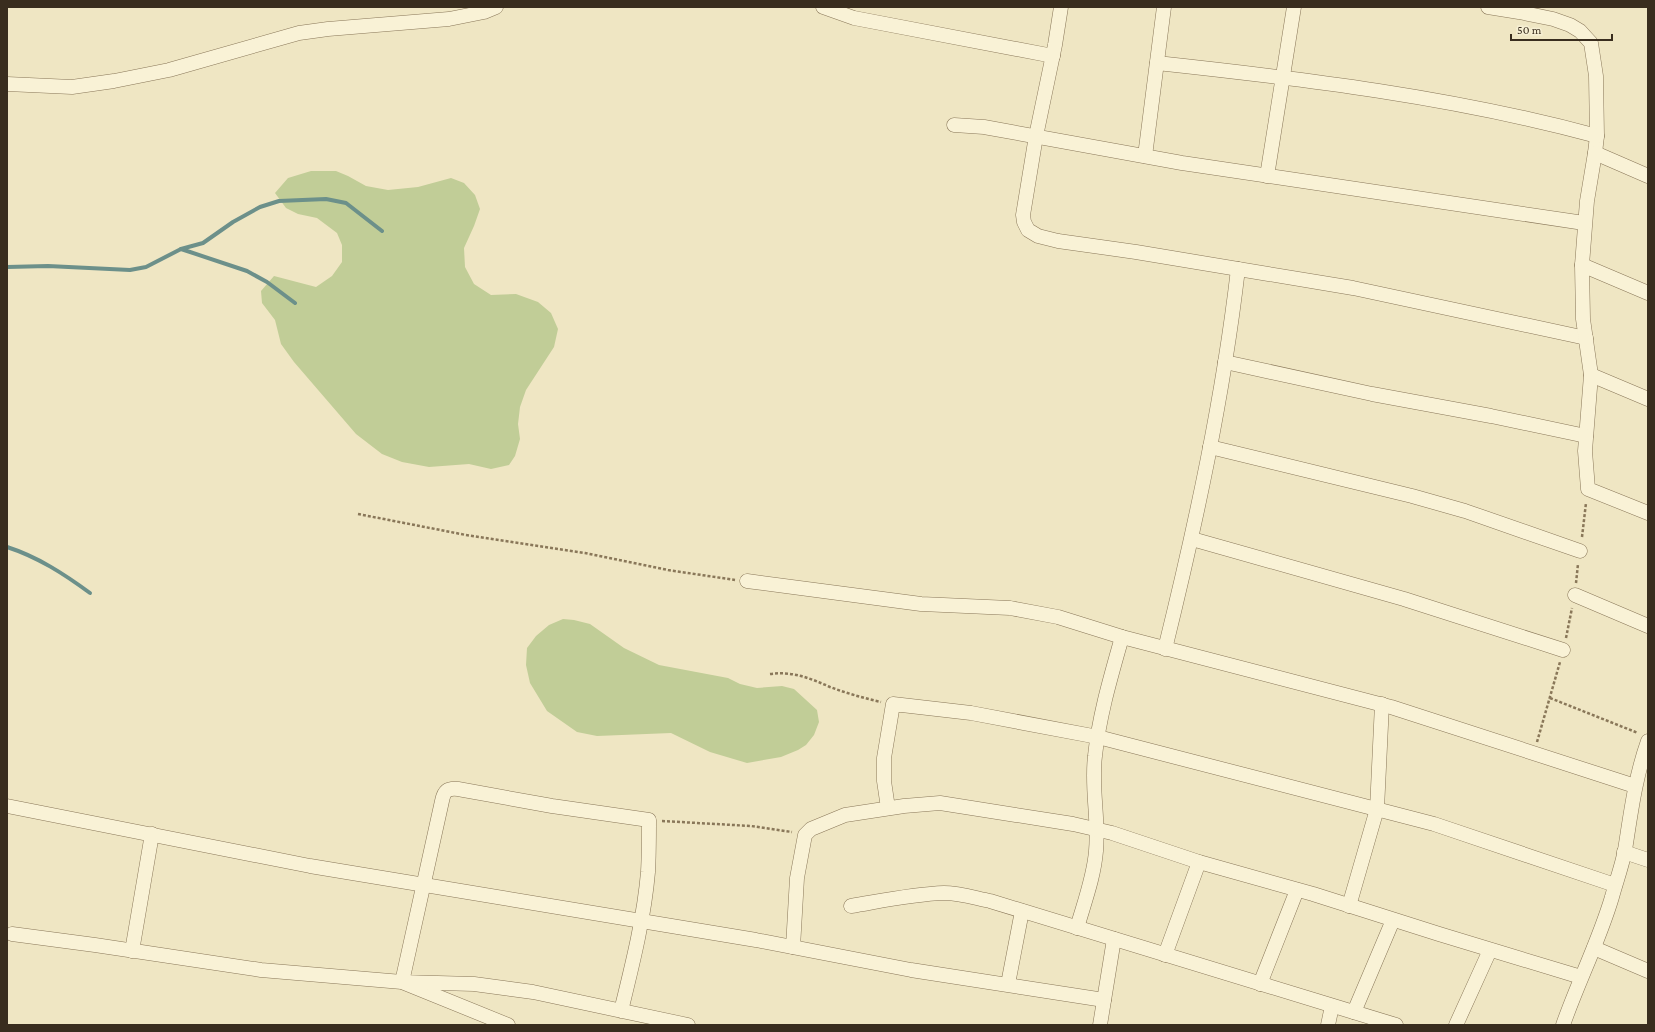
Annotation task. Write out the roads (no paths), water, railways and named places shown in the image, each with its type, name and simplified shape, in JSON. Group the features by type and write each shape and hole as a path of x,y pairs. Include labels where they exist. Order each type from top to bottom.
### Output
{"street":[{"path":"7,84 37,85 52,88 72,87 114,81 169,70 299,33 328,29 449,19 484,12 496,7"},
{"path":"823,7 854,18 1053,56"},
{"path":"1060,7 1053,56 1036,136 1023,215 1024,222 1028,230 1038,236 1058,241 1136,252 1353,288 1586,338"},
{"path":"1145,156 1164,7"},
{"path":"1267,176 1294,7"},
{"path":"1488,7 1553,19 1570,25 1586,36 1591,44 1596,76 1597,136 1584,223 1582,265 1582,296 1591,375 1586,436 1588,489 1648,513"},
{"path":"1157,63 1283,77 1490,110 1597,136"},
{"path":"954,125 984,127 1267,176 1584,223"},
{"path":"1595,153 1648,176"},
{"path":"1582,265 1648,292"},
{"path":"1165,649 1192,539 1210,447 1225,362 1238,269"},
{"path":"1225,362 1372,394 1491,416 1586,436"},
{"path":"1591,375 1648,399"},
{"path":"1210,447 1412,496 1472,514 1580,551"},
{"path":"1192,539 1404,599 1563,650"},
{"path":"748,581 921,604 1010,608 1058,617 1165,649 1382,704 1534,752 1634,786"},
{"path":"1575,595 1648,626"},
{"path":"1077,928 1095,864 1097,830 1093,773 1100,723 1122,637"},
{"path":"888,808 884,781 884,758 893,704 971,713 1098,737 1434,824 1616,885"},
{"path":"1349,906 1377,809 1382,704"},
{"path":"1563,1025 1581,977 1601,931 1616,885 1624,852 1634,786 1645,738"},
{"path":"402,982 444,793 450,788 552,806 649,820 648,873 640,922 621,1011"},
{"path":"792,947 797,878 805,835 811,829 845,815 922,803 940,803 1073,824 1149,844 1199,862 1298,890 1581,977"},
{"path":"7,806 310,866 792,947 911,970 1104,1000"},
{"path":"132,951 152,834"},
{"path":"1624,852 1648,860"},
{"path":"1165,955 1199,862"},
{"path":"1260,984 1298,890"},
{"path":"851,906 927,894 945,893 964,895 990,901 1396,1025"},
{"path":"1008,984 1022,911"},
{"path":"1354,1012 1393,920"},
{"path":"12,934 261,970 402,982 474,984 533,992 688,1025"},
{"path":"1100,1025 1114,939"},
{"path":"1594,948 1648,971"},
{"path":"1456,1025 1490,950"},
{"path":"402,982 508,1025"},
{"path":"1328,1025 1332,1006"}],"waterway":[{"path":"7,267 48,266 130,270 146,267 181,249 203,243 233,222 260,207 279,201 326,199 346,203 382,231"},
{"path":"181,249 247,271 267,282 295,303"},
{"path":"7,547 50,567 90,593"}]}
